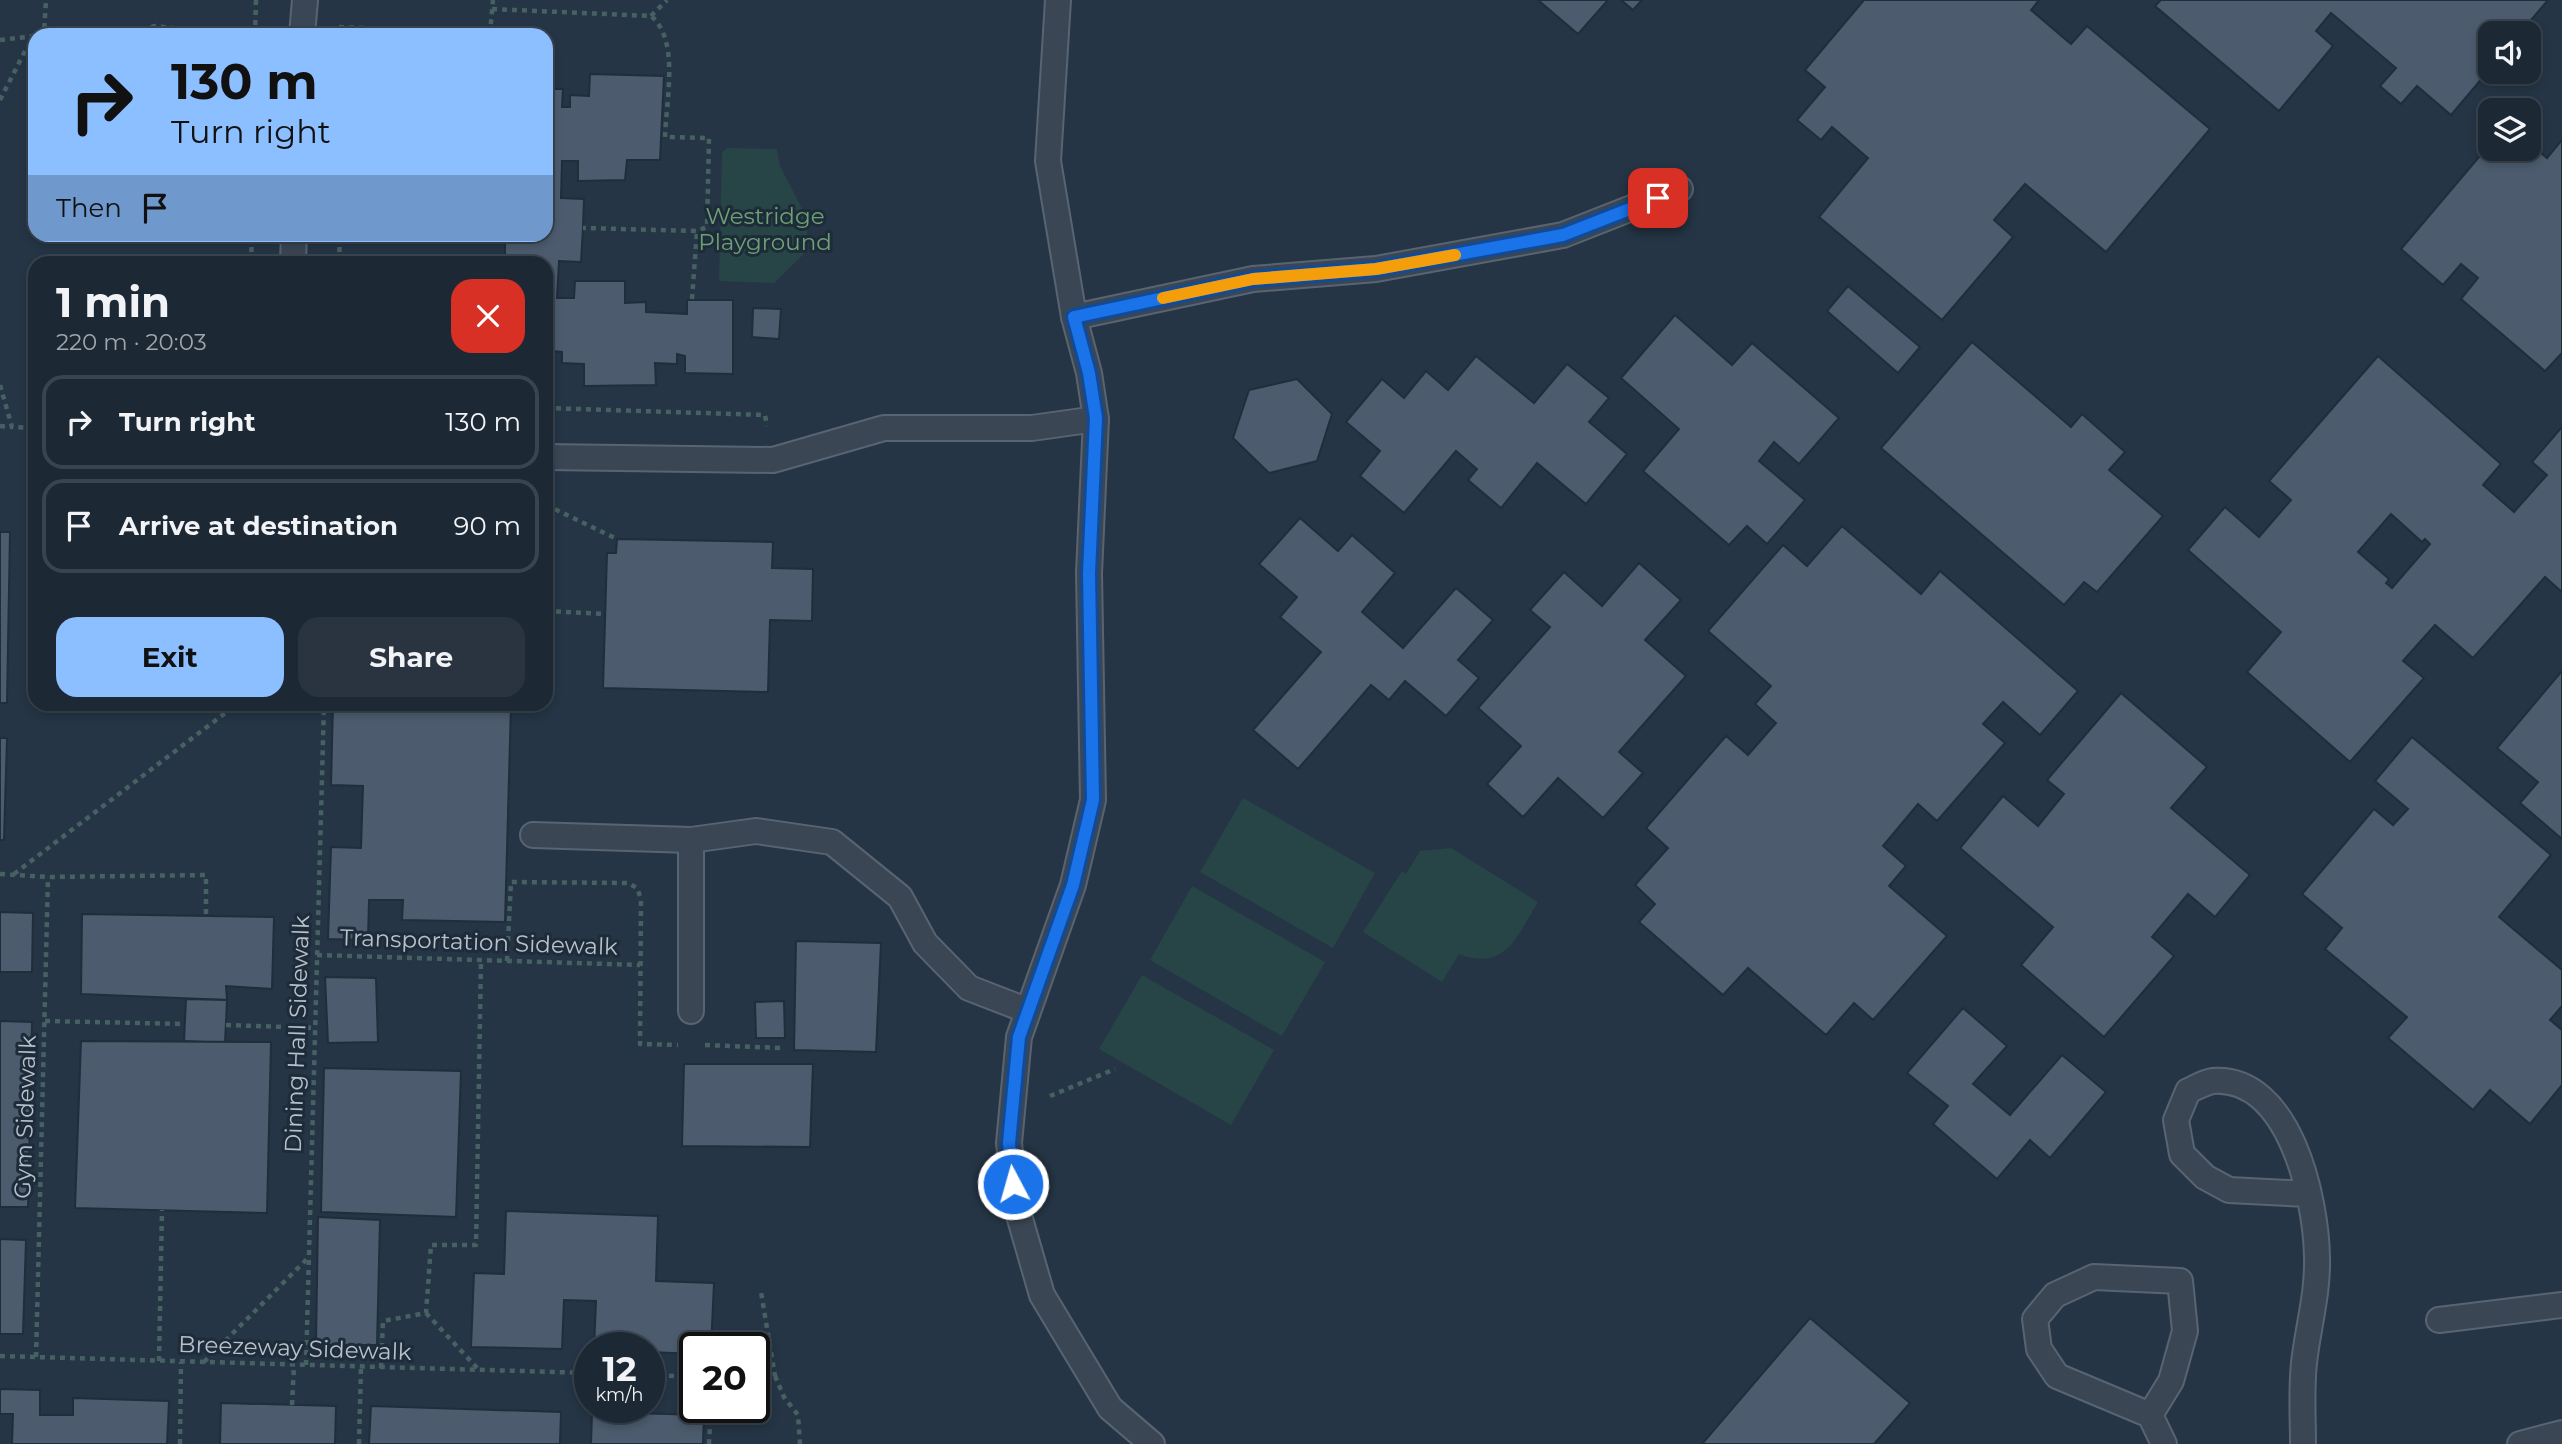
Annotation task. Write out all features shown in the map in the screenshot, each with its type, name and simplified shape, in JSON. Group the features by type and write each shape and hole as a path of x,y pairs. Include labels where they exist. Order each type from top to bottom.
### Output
{"lane":[{"path":"303,28 305,0"},
{"path":"1058,0 1048,161 1074,317 1089,373 1096,418 1089,573 1093,800 1073,885 1026,1010 1019,1037 1009,1143 1016,1205 1042,1295 1110,1408 1152,1444"},
{"path":"1074,317 1253,279 1376,269 1563,235 1680,189"},
{"path":"553,457 773,460 884,428 1032,428 1096,418"},
{"path":"533,835 691,840 757,831 832,842 900,897 925,943 969,988 1026,1010"},
{"path":"691,840 691,1011"},
{"path":"2302,1444 2304,1364 2316,1299 2317,1254 2308,1194 2290,1132 2269,1103 2242,1086 2212,1081 2188,1091 2176,1120 2182,1154 2205,1177 2229,1190 2308,1194"},
{"path":"2150,1415 2171,1381 2185,1331 2180,1281 2094,1277 2054,1295 2035,1319 2039,1349 2057,1376 2150,1415 2164,1444"},
{"path":"2439,1320 2562,1305"},
{"path":"2519,1444 2559,1437"}],"path":[{"path":"43,28 46,0"},
{"path":"255,28 256,0"},
{"path":"490,28 493,0"},
{"path":"651,16 667,0"},
{"path":"492,9 651,16 665,32 669,50 665,137 709,138 707,227 697,231 583,229"},
{"path":"338,27 363,28"},
{"path":"148,28 173,28"},
{"path":"0,40 28,37"},
{"path":"0,100 28,47"},
{"path":"692,299 697,231"},
{"path":"0,385 12,427"},
{"path":"553,408 765,415 773,460"},
{"path":"0,426 28,428"},
{"path":"553,508 617,538"},
{"path":"553,611 605,614"},
{"path":"14,874 228,711"},
{"name":"Dining Hall Sidewalk","path":"306,1365 324,711"},
{"path":"0,874 48,877 206,875 206,916"},
{"name":"Gym Sidewalk","path":"36,1357 48,877"},
{"path":"507,961 511,882 628,883 637,888 641,899 640,1044 781,1048"},
{"name":"Transportation Sidewalk","path":"317,955 640,965"},
{"path":"479,1370 426,1313 431,1245 476,1245 481,960"},
{"path":"45,1021 185,1024"},
{"path":"226,1025 315,1028"},
{"path":"1011,1113 1115,1069"},
{"path":"159,1361 162,1210"},
{"path":"203,1362 309,1257"},
{"path":"761,1292 775,1376 784,1397 798,1415 800,1444"},
{"path":"381,1368 383,1321 426,1313"},
{"name":"Breezeway Sidewalk","path":"0,1356 574,1373"},
{"path":"180,1444 181,1362"},
{"path":"292,1405 294,1365"},
{"path":"359,1444 361,1367"},
{"path":"770,1376 775,1376"},
{"path":"709,1444 710,1423"}],"green space":[{"name":"Westridge Playground","path":"728,148 777,149 780,166 808,220 806,252 774,283 719,281 722,152"},
{"path":"1243,798 1375,873 1333,948 1200,872"},
{"path":"1451,848 1538,902 1508,948 1488,958 1459,954 1442,982 1363,932 1402,871 1406,874 1420,851"},
{"path":"1192,886 1325,962 1282,1036 1150,960"},
{"path":"1142,975 1274,1050 1231,1125 1099,1049"}],"building":[{"path":"1538,0 1608,0 1578,34"},
{"path":"1621,0 1642,0 1633,10"},
{"path":"1864,0 2039,0 2031,10 2071,44 2087,26 2210,129 2106,252 2025,184 1994,220 2013,237 1942,320 1819,217 1868,158 1832,127 1821,140 1797,120 1825,87 1805,70"},
{"path":"2161,0 2548,0 2530,21 2478,21 2478,83 2451,115 2417,86 2401,104 2380,86 2396,68 2331,13 2316,31 2333,46 2279,111 2155,6"},
{"path":"590,74 664,76 660,160 627,160 625,180 578,181 578,161 562,161 561,198 584,199 583,228 581,262 559,261 557,298 574,298 575,281 625,281 625,303 646,302 646,312 687,314 687,300 733,300 733,374 685,373 685,356 677,354 677,364 655,363 656,385 584,386 584,364 562,363 562,352 553,351 553,256 505,256 505,242 553,242 553,89 563,89 562,107 570,107 570,95 589,96"},
{"path":"2562,140 2562,353 2545,371 2461,299 2478,278 2461,264 2443,285 2401,249 2478,158 2478,161 2541,161 2541,153 2547,158"},
{"path":"1848,286 1920,347 1898,373 1827,311"},
{"path":"753,308 781,309 779,339 752,337"},
{"path":"1675,315 1732,365 1752,343 1839,418 1799,464 1774,442 1759,461 1805,500 1767,544 1747,526 1729,545 1643,471 1679,429 1621,378"},
{"path":"1972,342 2071,427 2082,414 2125,452 2109,470 2163,516 2097,592 2084,582 2064,605 1881,448"},
{"path":"1476,356 1534,403 1567,364 1609,398 1589,422 1627,454 1586,504 1537,463 1501,508 1468,480 1477,469 1456,451 1404,513 1360,476 1380,451 1346,422 1382,379 1404,398 1426,371 1448,390"},
{"path":"2378,356 2501,464 2483,485 2514,512 2547,475 2532,462 2562,427 2562,592 2545,577 2473,658 2435,625 2403,661 2424,678 2350,762 2247,672 2281,632 2188,550 2225,507 2259,537 2291,500 2269,481","holes":["2391,514 2422,542 2425,539 2430,544 2392,588 2386,583 2389,579 2358,552"]},
{"path":"1297,379 1332,414 1317,461 1269,473 1233,438 1249,390"},
{"path":"1300,518 1338,551 1352,535 1395,573 1362,612 1403,648 1456,588 1493,620 1458,660 1479,678 1446,716 1405,681 1389,700 1371,685 1298,769 1253,730 1321,652 1280,617 1297,597 1259,564"},
{"path":"1842,526 1921,594 1940,571 2078,691 2040,735 2003,702 1983,724 2005,743 1937,821 1918,804 1883,846 1906,866 1889,886 1947,936 1873,1020 1854,1003 1826,1035 1748,968 1723,995 1639,922 1655,904 1635,885 1668,848 1646,828 1726,736 1748,755 1776,723 1755,704 1771,686 1708,631 1783,545 1807,566"},
{"path":"0,532 10,532 7,703 0,703"},
{"path":"617,539 773,542 772,568 813,569 812,621 770,620 768,692 603,688 607,553 616,553"},
{"path":"1639,563 1681,600 1645,640 1686,676 1619,752 1643,773 1603,818 1558,778 1523,817 1487,784 1521,746 1478,708 1550,627 1530,610 1564,572 1602,606"},
{"path":"2562,671 2562,839 2520,803 2538,782 2497,748"},
{"path":"2121,693 2207,767 2171,808 2250,875 2215,917 2188,894 2152,937 2174,956 2104,1037 2021,965 2053,927 1960,848 2003,796 2038,826 2064,794 2047,780"},
{"path":"333,711 511,711 505,922 402,920 403,900 369,900 368,940 328,939 331,847 361,848 363,786 331,785"},
{"path":"2412,737 2551,855 2499,917 2562,970 2562,1006 2550,1020 2562,1030 2562,1085 2530,1124 2490,1090 2473,1110 2388,1038 2407,1017 2325,949 2342,928 2302,894 2374,809 2393,825 2408,809 2375,781"},
{"path":"0,738 7,738 4,840 0,840"},
{"path":"0,912 33,913 32,972 0,972"},
{"path":"82,914 274,917 272,989 226,986 227,1000 81,994"},
{"path":"796,941 881,943 876,1052 794,1050"},
{"path":"325,977 376,978 378,1042 328,1043"},
{"path":"186,999 227,1000 225,1043 184,1041"},
{"path":"784,1001 785,1038 756,1038 755,1002"},
{"path":"1963,1008 2007,1046 1973,1084 2010,1115 2062,1055 2106,1092 2050,1158 2030,1140 1997,1179 1933,1124 1948,1106 1907,1073"},
{"path":"0,1021 32,1022 28,1207 0,1207"},
{"path":"81,1041 271,1042 267,1213 75,1208"},
{"path":"684,1064 813,1064 810,1147 682,1146"},
{"path":"324,1068 461,1071 456,1217 321,1212"},
{"path":"506,1211 658,1216 656,1281 714,1283 712,1332 679,1332 679,1353 665,1353 665,1332 595,1332 596,1301 564,1300 562,1349 471,1347 474,1273 504,1274"},
{"path":"318,1217 380,1220 377,1345 316,1345"},
{"path":"0,1239 26,1240 23,1334 0,1334"},
{"path":"1810,1318 1910,1403 1874,1444 1702,1444"},
{"path":"0,1389 40,1390 40,1415 73,1415 73,1398 169,1401 167,1444 12,1444 13,1414 0,1414"},
{"path":"221,1403 336,1406 335,1444 220,1444"},
{"path":"371,1406 561,1412 560,1444 369,1444"},
{"path":"665,1414 679,1414 679,1423 704,1423 703,1444 591,1444 592,1423 665,1423"}],"slow traffic":[{"path":"1163,298 1253,279 1376,269 1455,255"}],"route":[{"path":"1013,1184 1009,1143 1019,1037 1026,1010 1073,885 1093,800 1089,573 1096,418 1089,373 1074,317 1253,279 1376,269 1563,235 1658,198"}]}
